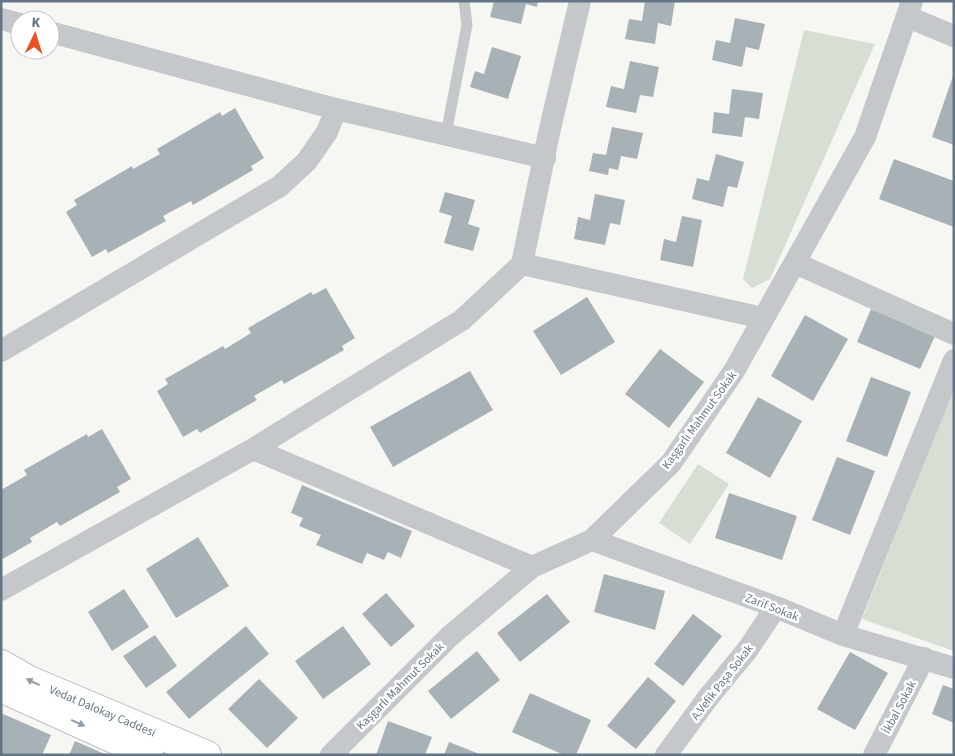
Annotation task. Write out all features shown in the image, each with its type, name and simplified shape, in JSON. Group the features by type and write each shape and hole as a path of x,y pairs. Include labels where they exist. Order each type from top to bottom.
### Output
{"main road":[{"name":"Vedat Dalokay Caddesi","path":"1,664 29,680 207,755"},
{"name":"Vedat Dalokay Caddesi","path":"1,688 149,755"}],"street":[{"path":"1,590 253,449 462,320 522,264 580,1"},
{"path":"910,9 954,36"},
{"name":"Kaşgarlı Mahmut Sokak","path":"331,755 450,636 532,567 592,540 670,463 734,371 865,137 910,9"},
{"path":"60,35 336,109 545,158"},
{"path":"1,351 280,186 307,161 327,132 336,109"},
{"path":"795,263 954,334"},
{"path":"522,264 763,318"},
{"path":"843,635 954,360"},
{"path":"253,449 532,567"},
{"name":"Zarif Sokak","path":"592,540 776,607 843,635 954,668"},
{"path":"1,605 34,573"},
{"name":"A.Vefik Paşa Sokak","path":"666,755 748,649 776,607"},
{"name":"İkbal Sokak","path":"874,755 924,658"}],"lane":[{"path":"446,134 467,24 464,1"}],"shaded area":[{"path":"804,30 875,44 770,279 752,288 743,279"},
{"path":"954,388 954,651 862,619"},
{"path":"698,464 729,484 690,544 659,523"}],"building":[{"path":"494,1 538,1 537,7 526,4 521,24 490,17"},
{"path":"645,1 675,1 671,26 658,23 655,44 625,39 629,19 642,21"},
{"path":"735,18 765,24 759,50 746,47 742,67 712,60 716,40 730,43"},
{"path":"492,47 521,56 508,99 470,87 475,71 484,74"},
{"path":"630,61 659,67 653,97 640,95 636,113 606,107 611,86 624,89"},
{"path":"954,76 954,145 932,137"},
{"path":"732,89 763,93 759,119 745,117 742,137 712,133 714,112 729,114"},
{"path":"235,108 264,158 251,166 253,170 193,205 191,201 163,216 166,221 108,253 106,249 92,257 66,212 77,205 74,200 132,166 133,169 160,154 157,149 220,112 222,116"},
{"path":"612,127 643,133 637,159 621,156 618,170 609,168 608,175 589,171 593,153 606,155"},
{"path":"716,154 744,162 737,188 728,186 723,207 692,199 697,178 709,181"},
{"path":"894,159 954,181 954,227 879,199"},
{"path":"445,192 475,200 468,224 480,228 473,251 444,243 452,216 439,212"},
{"path":"595,194 625,200 620,225 610,223 605,245 574,239 578,217 590,220"},
{"path":"682,216 702,220 693,267 660,260 664,239 676,242"},
{"path":"326,288 355,338 342,346 344,350 284,384 282,380 254,396 257,400 200,433 197,429 183,437 157,391 168,384 165,379 223,346 225,349 251,333 248,328 311,292 313,295"},
{"path":"587,297 615,342 561,375 533,331"},
{"path":"871,309 935,336 920,369 857,342"},
{"path":"805,315 848,339 813,401 771,376"},
{"path":"660,349 704,382 669,428 625,394"},
{"path":"470,371 493,410 393,467 370,427"},
{"path":"871,377 911,392 887,457 846,441"},
{"path":"758,397 802,421 770,478 726,453"},
{"path":"102,429 131,479 117,487 120,492 60,526 57,522 30,538 32,542 1,560 1,490 27,475 24,470 87,434 88,437"},
{"path":"837,457 875,471 850,535 812,520"},
{"path":"302,485 412,531 401,558 388,552 384,560 367,553 362,564 316,545 321,535 299,526 303,518 291,513"},
{"path":"729,493 797,516 782,560 715,538"},
{"path":"198,537 229,586 176,618 146,569"},
{"path":"604,574 665,591 655,630 594,612"},
{"path":"124,589 149,627 112,651 88,612"},
{"path":"386,593 415,626 391,647 362,614"},
{"path":"547,594 570,622 520,662 497,633"},
{"path":"693,614 722,636 683,686 654,664"},
{"path":"246,626 269,654 189,719 166,692"},
{"path":"343,626 371,664 323,699 295,661"},
{"path":"155,635 177,666 146,688 123,656"},
{"path":"477,651 500,680 451,719 428,691"},
{"path":"850,652 888,673 855,730 817,709"},
{"path":"648,677 676,701 636,749 607,726"},
{"path":"259,679 298,718 267,748 228,709"},
{"path":"943,685 954,689 954,723 932,714"},
{"path":"530,693 591,720 576,755 564,755 512,732"},
{"path":"1,713 51,735 42,755 1,755"},
{"path":"388,721 432,737 425,755 376,755"},
{"path":"75,741 107,755 69,755"},
{"path":"449,742 482,755 444,755"}]}
